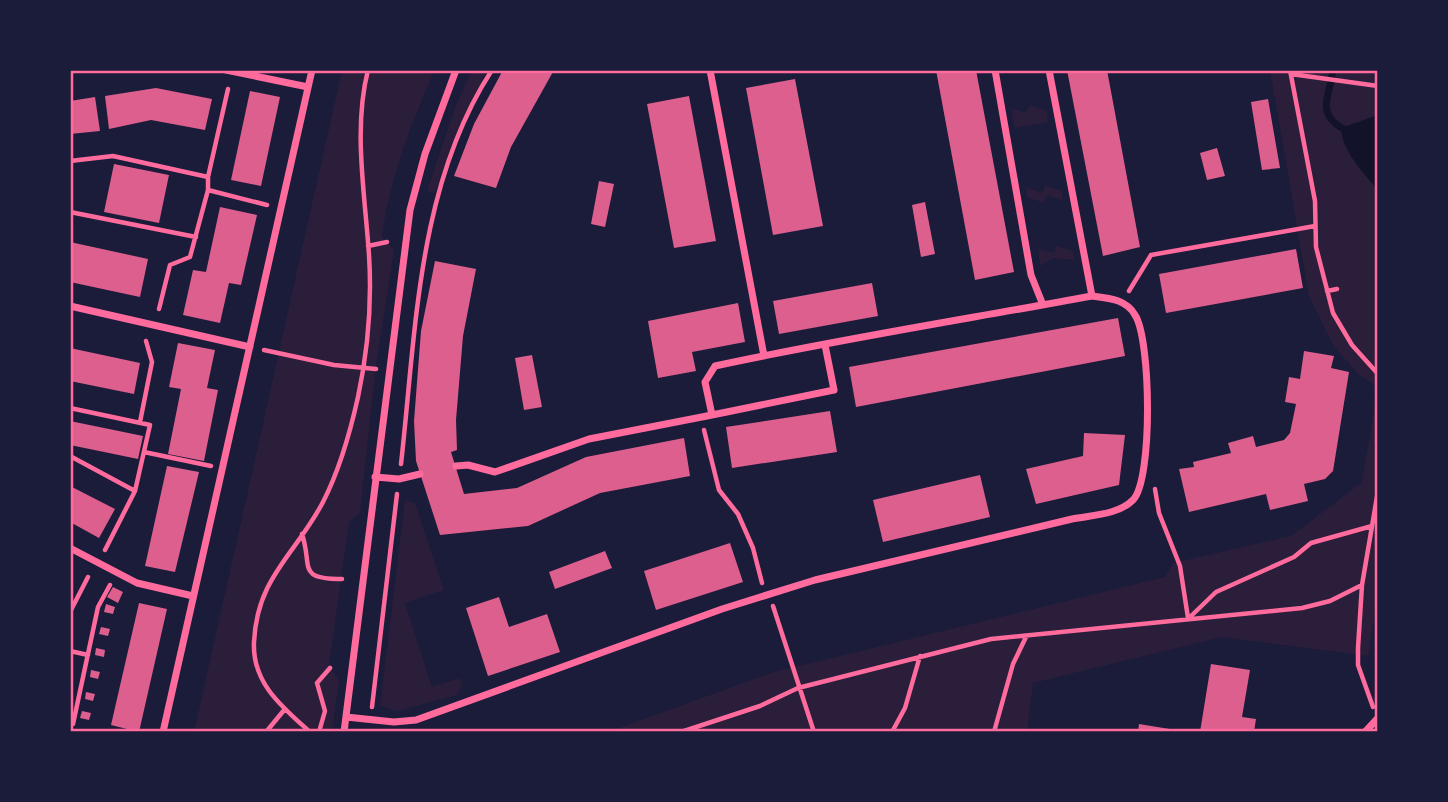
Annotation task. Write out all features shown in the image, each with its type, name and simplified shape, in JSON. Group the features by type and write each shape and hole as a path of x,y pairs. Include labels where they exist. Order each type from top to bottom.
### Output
{"street":[{"path":"226,70 308,87"},
{"path":"163,732 312,70"},
{"path":"344,732 410,210 425,154 456,70"},
{"path":"710,70 764,356"},
{"path":"995,70 1031,275 1043,305"},
{"path":"1049,70 1092,296"},
{"path":"346,717 370,721 416,720 769,594 881,563 1114,512 1132,501 1142,488 1149,443 1142,334 1135,315 1123,303 1113,298 1092,296 715,366 705,382 712,415"},
{"path":"70,306 250,347"},
{"path":"456,466 468,465 495,472 589,439 834,390 825,345"},
{"path":"375,477 399,479 420,474"},
{"path":"70,548 137,583 193,596"},
{"path":"1365,732 1378,718"}],"path":[{"path":"310,732 264,685 257,670 254,643 264,590 322,503 339,467 366,369 370,290 362,168 362,104 368,70"},
{"path":"370,721 422,276 433,215 465,122 492,70"},
{"path":"1378,86 1311,78 1290,72 1315,201 1316,247 1333,313 1352,345 1378,374"},
{"path":"159,309 170,265 190,257 208,190 208,177 228,89"},
{"path":"70,161 114,156 208,177"},
{"path":"208,190 271,206"},
{"path":"70,212 196,237"},
{"path":"1123,303 1151,255 1315,226"},
{"path":"368,246 387,242"},
{"path":"1327,291 1337,289"},
{"path":"140,422 152,362 146,341"},
{"path":"279,353 366,369"},
{"path":"70,408 150,425 135,491 105,550"},
{"path":"701,418 719,491 738,514 753,548 762,585 769,594 814,732"},
{"path":"144,452 211,466"},
{"path":"70,456 135,491"},
{"path":"1155,487 1159,513 1180,566 1188,619"},
{"path":"1378,491 1362,586 1358,665 1378,718"},
{"path":"1188,619 1216,592 1294,557 1311,543 1373,526"},
{"path":"302,534 306,566 312,576 319,579 342,579"},
{"path":"70,612 88,576"},
{"path":"73,724 99,607 112,581"},
{"path":"681,732 760,706 798,688 991,639 1301,608 1330,601 1362,586"},
{"path":"994,732 1013,664 1027,636"},
{"path":"70,651 88,655"},
{"path":"892,732 905,708 920,656"},
{"path":"319,732 325,711 317,683 330,668"},
{"path":"266,732 285,709"}],"shaded area":[{"path":"342,70 435,70 402,151 382,236 394,250 376,365 360,514 349,522 329,666 339,681 332,732 194,732"},
{"path":"472,70 487,70 452,142 435,193 427,191 456,105"},
{"path":"1270,70 1378,70 1378,387 1359,375 1333,345 1309,296"},
{"path":"1030,105 1047,111 1048,122 1015,128 1011,108 1026,113"},
{"path":"1378,115 1378,190 1349,154 1341,128"},
{"path":"1045,185 1062,191 1063,201 1047,195 1044,203 1027,197 1026,187 1042,193"},
{"path":"1056,246 1073,251 1074,260 1053,258 1040,266 1038,249 1054,253"},
{"path":"1378,387 1378,594 1368,656 1222,637 1033,683 1027,732 608,732 774,672 1165,577 1173,563 1291,536 1362,482"},
{"path":"405,500 415,503 444,590 405,603 432,687 460,678 462,685 457,695 397,711 380,706"}],"building":[{"path":"503,70 554,70 511,147 496,188 454,176 474,124"},
{"path":"936,70 976,70 1014,272 975,280"},
{"path":"1067,70 1107,70 1140,247 1103,256"},
{"path":"795,79 823,226 773,235 746,88"},
{"path":"156,88 212,99 205,130 151,120 109,129 105,96"},
{"path":"250,91 280,97 261,186 231,180"},
{"path":"689,96 716,241 674,248 647,104"},
{"path":"95,97 100,131 70,134 70,101"},
{"path":"1268,99 1280,168 1262,170 1251,102"},
{"path":"1217,148 1225,176 1207,180 1200,153"},
{"path":"114,164 169,175 159,223 104,212"},
{"path":"599,181 614,184 605,227 591,224"},
{"path":"925,202 935,254 921,257 912,205"},
{"path":"220,207 257,215 241,285 229,283 220,323 183,315 193,270 206,272"},
{"path":"70,242 148,259 140,297 70,282"},
{"path":"1296,249 1303,288 1166,313 1159,274"},
{"path":"435,261 476,269 463,336 456,420 457,450 451,452 464,494 517,488 586,457 684,438 690,476 600,493 528,526 440,535 416,461 414,421 421,331"},
{"path":"872,283 878,316 779,334 773,301"},
{"path":"738,303 745,342 692,352 696,371 658,378 648,321"},
{"path":"1118,318 1125,356 856,407 849,367"},
{"path":"178,343 215,350 207,388 218,390 204,461 168,454 181,389 169,387"},
{"path":"70,348 140,363 134,394 70,381"},
{"path":"1304,351 1334,356 1331,368 1349,372 1333,471 1325,479 1304,484 1308,501 1270,510 1266,494 1189,512 1179,469 1194,467 1193,462 1231,453 1228,443 1253,436 1256,447 1284,440 1290,433 1296,404 1285,402 1289,377 1300,379"},
{"path":"532,355 542,407 524,410 515,358"},
{"path":"830,411 837,452 732,468 726,427"},
{"path":"70,421 143,436 138,459 70,445"},
{"path":"1084,433 1125,435 1119,485 1036,504 1026,469 1083,456"},
{"path":"167,466 199,472 175,572 145,566"},
{"path":"980,475 990,517 883,542 873,500"},
{"path":"70,486 115,509 99,538 70,522"},
{"path":"730,543 743,582 656,610 644,571"},
{"path":"605,551 612,568 555,589 549,572"},
{"path":"113,587 123,592 118,603 107,597"},
{"path":"499,597 509,627 547,614 560,652 488,676 466,608"},
{"path":"139,603 167,609 139,732 111,725"},
{"path":"106,604 115,607 113,614 104,612"},
{"path":"101,627 110,629 108,636 99,634"},
{"path":"96,648 105,650 104,657 95,655"},
{"path":"1211,664 1250,670 1242,717 1256,719 1254,732 1200,732"},
{"path":"91,670 100,672 98,679 90,677"},
{"path":"86,692 95,694 93,701 85,699"},
{"path":"82,711 91,713 89,720 80,718"},
{"path":"1139,724 1182,731 1182,732 1138,732"}],"waterway":[{"path":"1333,70 1326,107 1331,120 1349,132"}]}
